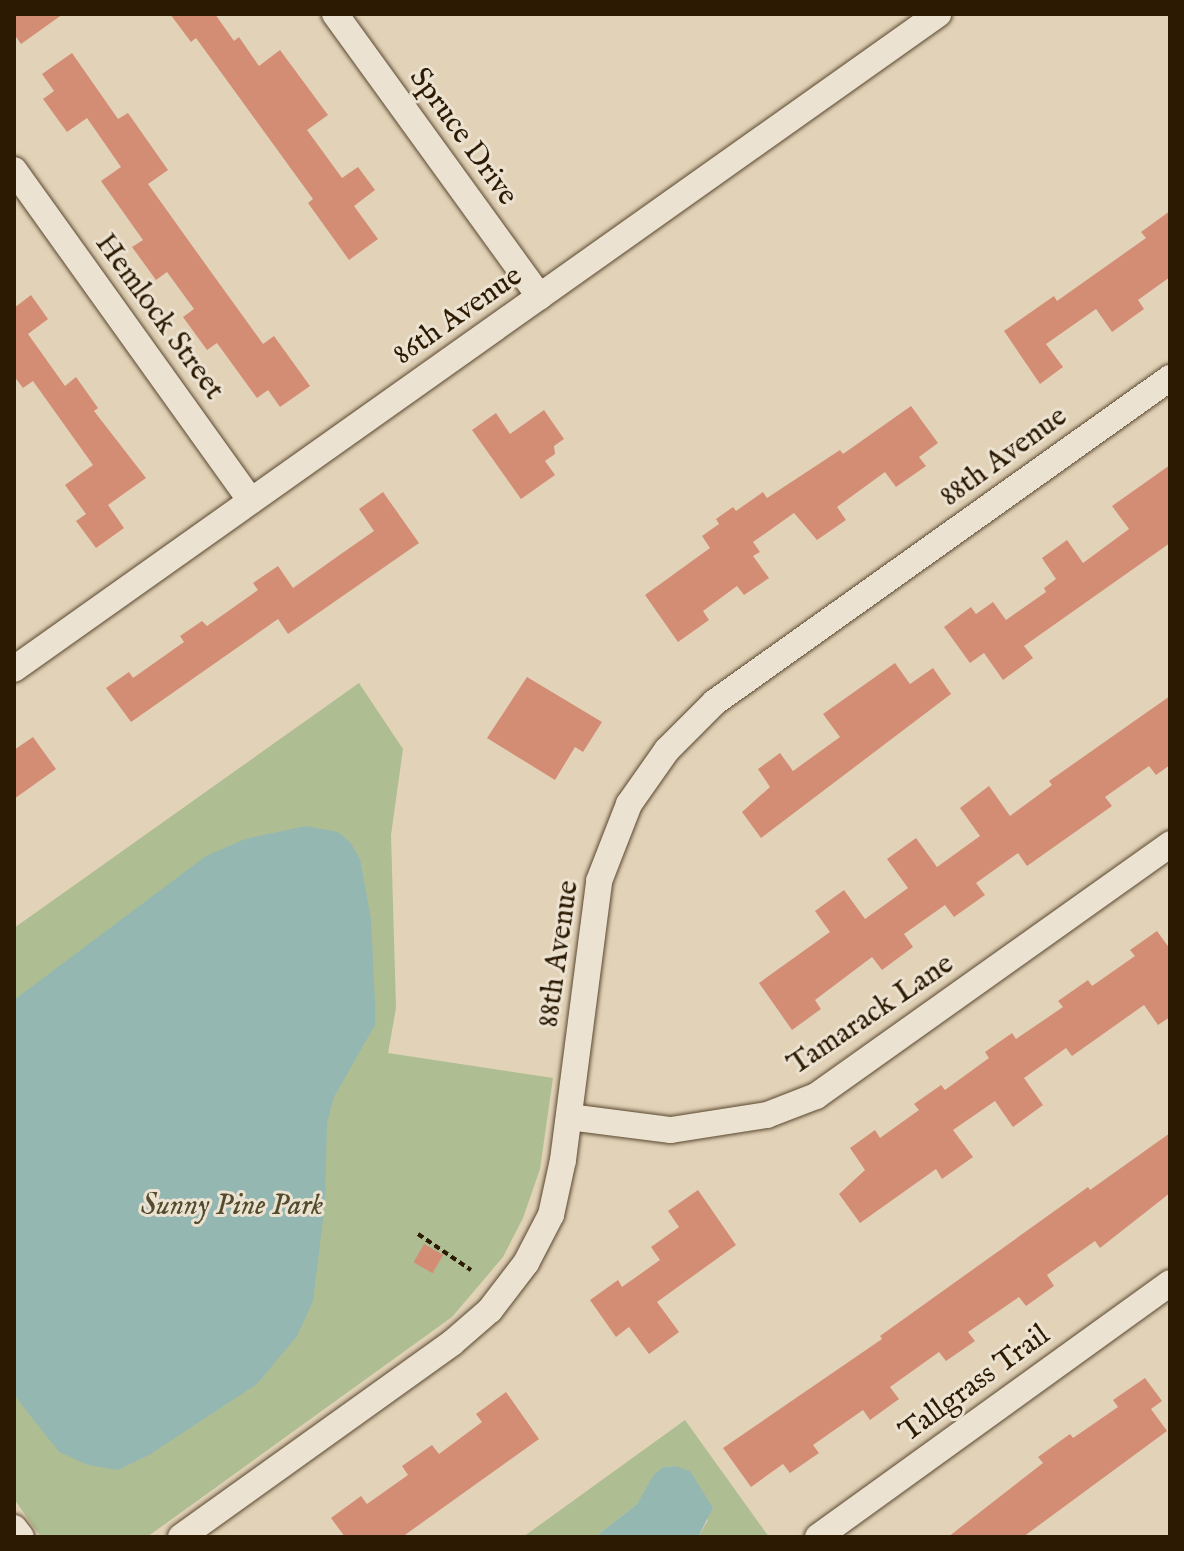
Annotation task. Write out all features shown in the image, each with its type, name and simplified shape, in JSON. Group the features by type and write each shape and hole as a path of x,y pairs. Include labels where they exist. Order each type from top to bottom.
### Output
{"street":[{"name":"Spruce Drive","path":"335,14 540,297"},
{"name":"86th Avenue","path":"14,669 938,14"},
{"name":"Hemlock Street","path":"14,170 251,501"},
{"name":"88th Avenue","path":"181,1537 452,1343 490,1310 526,1263 551,1215 569,1117 599,881 629,804 667,750 715,702 1170,378"},
{"name":"Tamarack Lane","path":"569,1117 671,1130 767,1115 816,1096 1170,844"},
{"name":"Tallgrass Trail","path":"818,1537 1170,1283"},
{"path":"14,1528 21,1537"}],"path":[{"path":"418,1234 471,1270"}],"green space":[{"name":"Sunny Pine Park","path":"359,683 403,749 391,835 396,1008 388,1053 553,1078 540,1169 523,1218 503,1257 452,1317 147,1537 41,1537 14,1499 14,928"},
{"path":"685,1420 769,1537 698,1537 708,1520 675,1466 663,1467 637,1504 595,1537 523,1537"}],"water":[{"path":"306,826 338,832 350,842 360,859 371,919 375,1002 375,1025 334,1097 327,1123 325,1203 313,1301 297,1336 257,1384 149,1455 118,1470 88,1465 59,1452 14,1395 14,1000 206,856 245,839"},
{"path":"675,1466 690,1471 713,1508 698,1537 595,1537 637,1504 653,1476 663,1467"}],"building":[{"path":"14,14 63,14 21,44 14,34"},
{"path":"170,14 215,14 234,41 239,37 259,66 280,50 328,115 307,130 342,178 358,167 375,190 354,206 378,239 349,260 308,203 313,199 196,38 191,42"},
{"path":"72,53 118,119 128,113 168,170 148,184 263,344 274,336 310,386 280,407 268,390 257,398 217,343 207,350 183,317 194,309 167,272 156,280 132,247 143,240 101,181 121,167 87,118 67,132 43,99 54,91 42,74"},
{"path":"1170,211 1170,277 1138,300 1144,309 1112,332 1096,309 1046,344 1063,367 1040,384 1004,331 1054,296 1057,301 1146,238 1141,232"},
{"path":"31,295 48,319 28,334 65,386 76,377 98,408 94,411 146,478 108,505 124,528 96,548 76,521 86,514 65,485 93,465 33,381 23,388 14,376 14,308"},
{"path":"911,406 938,443 919,457 926,466 896,487 885,472 837,507 846,520 817,540 794,513 753,542 760,552 753,556 769,578 744,595 737,586 703,611 709,620 678,642 645,595 710,548 702,536 719,524 716,519 733,507 736,511 763,492 767,498 840,450 843,454"},
{"path":"544,410 564,439 554,446 555,454 545,461 555,475 521,499 472,430 496,413 510,434"},
{"path":"1170,465 1170,543 1024,646 1033,658 1003,680 984,653 970,663 944,627 971,607 976,614 993,602 1006,620 1046,592 1044,588 1056,579 1042,558 1067,540 1083,563 1129,529 1112,506"},
{"path":"383,492 419,543 288,634 278,619 131,722 106,688 129,672 133,678 184,642 180,636 202,621 207,626 258,590 253,583 278,566 293,588 374,531 359,509"},
{"path":"895,663 910,684 933,668 951,694 761,838 742,812 770,787 758,769 780,753 793,771 840,737 823,714"},
{"path":"527,677 602,722 583,752 575,747 555,780 487,738"},
{"path":"1170,696 1170,765 1156,775 1149,766 1105,797 1112,806 1027,866 1018,853 976,883 985,895 954,917 945,905 904,934 913,947 882,970 872,957 815,1000 821,1009 792,1030 759,983 830,932 815,911 844,890 865,919 908,888 887,859 916,838 937,867 980,836 960,808 989,786 1010,816 1052,785 1049,781"},
{"path":"33,737 56,769 14,799 14,750"},
{"path":"1157,931 1170,949 1170,1017 1158,1025 1144,1005 1072,1056 1066,1048 1024,1078 1043,1105 1013,1127 995,1101 953,1130 973,1157 942,1179 936,1169 860,1223 839,1194 865,1170 850,1148 875,1130 880,1138 919,1110 914,1104 941,1085 945,1090 989,1058 985,1052 1012,1033 1016,1039 1063,1007 1058,1001 1088,980 1092,986 1135,956 1130,950"},
{"path":"1170,1133 1170,1193 1100,1248 1095,1241 1047,1275 1054,1286 1026,1306 1019,1297 968,1332 975,1341 946,1361 939,1352 890,1387 899,1399 870,1420 863,1410 813,1445 819,1453 790,1473 783,1464 751,1487 723,1448 882,1339 880,1336 1088,1187 1090,1190"},
{"path":"698,1190 736,1245 657,1302 679,1332 649,1354 629,1327 616,1337 590,1300 618,1280 622,1287 660,1260 651,1247 679,1227 668,1211"},
{"path":"424,1244 443,1255 433,1273 414,1262"},
{"path":"1145,1378 1162,1401 1151,1409 1167,1431 1023,1537 948,1537 1043,1463 1038,1457 1070,1434 1073,1438 1118,1407 1113,1400"},
{"path":"506,1392 539,1439 402,1537 345,1537 331,1518 361,1496 367,1504 408,1475 402,1466 432,1445 439,1454 482,1422 476,1414"}]}
